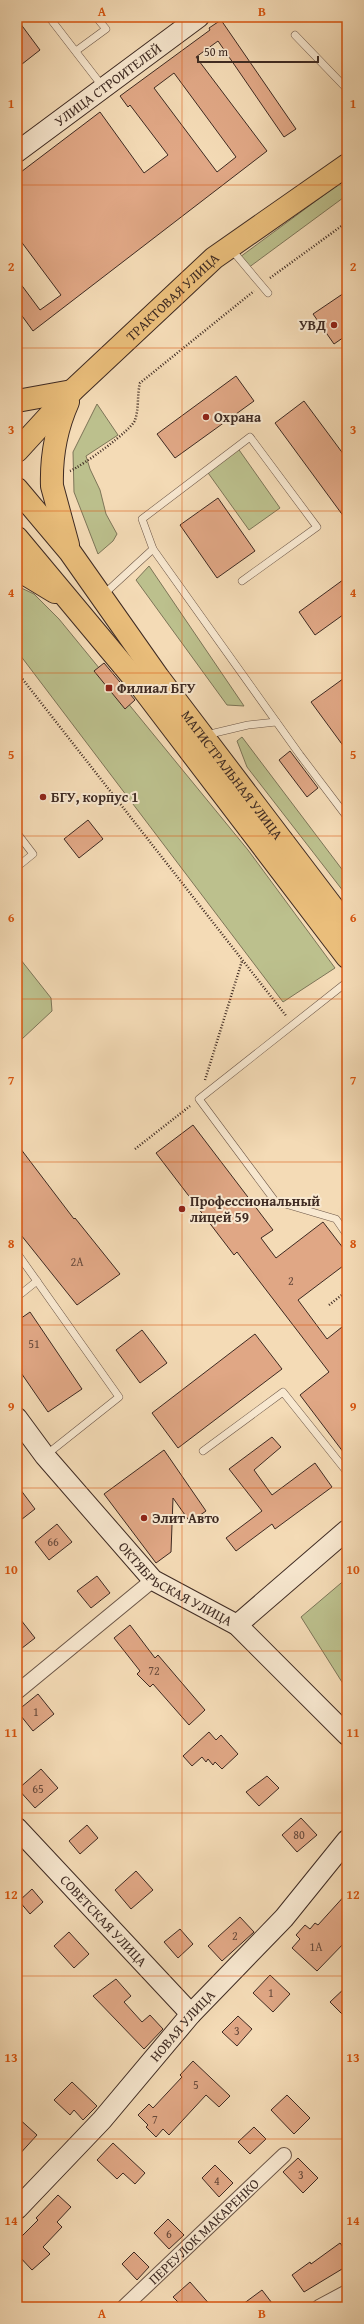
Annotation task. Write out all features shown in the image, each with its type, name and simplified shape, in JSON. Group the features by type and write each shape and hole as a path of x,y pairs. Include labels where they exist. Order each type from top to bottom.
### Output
{"main road":[{"name":"ТРАКТОВАЯ УЛИЦА","path":"17,451 72,391 214,258 347,165"},
{"path":"17,401 72,391"},
{"path":"70,552 52,486 52,454 61,418 72,391"},
{"name":"МАГИСТРАЛЬНАЯ УЛИЦА","path":"17,489 70,552 158,677 347,926"},
{"name":"МАГИСТРАЛЬНАЯ УЛИЦА","path":"17,538 143,689 347,957"},
{"path":"17,569 72,603"}],"street":[{"name":"УЛИЦА СТРОИТЕЛЕЙ","path":"17,152 196,18"},
{"name":"ОКТЯБРЬСКАЯ УЛИЦА","path":"17,1418 45,1456 153,1580 237,1625 347,1736"},
{"path":"237,1625 347,1530"},
{"path":"17,1692 153,1580"},
{"name":"СОВЕТСКАЯ УЛИЦА","path":"17,1828 191,2014"},
{"name":"НОВАЯ УЛИЦА","path":"17,2209 102,2120 191,2014 284,1918 347,1840"},
{"name":"ПЕРЕУЛОК МАКАРЕНКО","path":"124,2307 284,2155"},
{"path":"318,2307 347,2292"}],"lane":[{"path":"49,17 103,88"},
{"path":"76,51 106,29 96,17"},
{"path":"295,36 347,89"},
{"path":"229,247 268,293"},
{"path":"242,581 317,527 250,437 142,519 153,549 276,722 347,817"},
{"path":"102,597 153,549"},
{"path":"202,736 248,725 276,722"},
{"path":"17,833 33,854 17,867"},
{"path":"347,982 199,1099 275,1201 336,1219 347,1235"},
{"path":"17,1253 119,1397 45,1456"},
{"path":"17,1297 37,1281"},
{"path":"203,1451 283,1392 347,1472"}],"path":[{"path":"66,473 81,467 125,432 135,420 137,395 140,383 261,286 347,222"},
{"path":"17,672 292,1024"},
{"path":"136,1149 199,1099 242,960"},
{"path":"329,1305 347,1291"}],"green space":[{"path":"347,178 347,195 248,268 240,257"},
{"path":"97,404 118,435 86,456 90,469 100,490 106,514 117,534 113,541 98,554 74,492 73,452"},
{"path":"237,447 280,508 249,530 206,470"},
{"path":"149,566 244,706 227,705 136,580"},
{"path":"17,586 34,594 59,619 248,850 335,968 283,1002 17,651"},
{"path":"242,737 347,876 347,896 247,767 237,741"},
{"path":"17,955 51,998 52,1011 22,1039 17,1039"},
{"path":"347,1578 347,1690 301,1617"}],"building":[{"path":"17,19 40,50 17,68"},
{"path":"221,20 296,129 284,137 218,41 196,57 267,151 33,331 17,309 17,279 40,310 61,295 17,236 17,175 100,112 144,173 168,155 130,105 128,107 120,96 210,30 209,28","holes":["174,73 236,157 217,172 154,88"]},
{"name":"УВД","path":"347,291 347,335 334,344 313,314"},
{"name":"Охрана","path":"236,376 254,401 175,458 157,434"},
{"path":"304,401 347,459 347,521 275,423"},
{"path":"218,498 255,551 217,578 180,525"},
{"path":"347,577 347,612 315,635 299,612"},
{"path":"104,663 135,700 125,709 94,671"},
{"path":"347,676 347,751 311,702"},
{"path":"290,751 318,788 307,797 279,760"},
{"path":"88,820 103,839 79,858 64,839"},
{"path":"193,1125 273,1230 261,1238 276,1258 323,1222 347,1253 347,1263 298,1300 327,1339 347,1323 347,1457 300,1395 329,1372 237,1252 234,1255 156,1153"},
{"path":"17,1144 74,1219 75,1218 120,1274 77,1305 17,1230"},
{"path":"30,1312 82,1389 48,1412 17,1367 17,1321"},
{"path":"142,1330 167,1363 140,1383 116,1350"},
{"path":"255,1334 282,1369 178,1448 152,1413"},
{"path":"272,1437 281,1447 254,1470 272,1495 315,1463 332,1487 275,1529 272,1524 236,1551 226,1538 262,1511 229,1469"},
{"path":"164,1450 206,1511 190,1522 173,1498 171,1552 156,1563 104,1494"},
{"path":"17,1485 35,1509 17,1523"},
{"path":"57,1524 72,1542 49,1560 35,1542"},
{"path":"97,1576 110,1593 91,1608 77,1591"},
{"path":"17,1615 35,1638 17,1652"},
{"path":"130,1625 155,1658 158,1655 205,1710 189,1725 153,1684 150,1687 137,1674 140,1671 114,1638"},
{"path":"38,1694 54,1714 33,1731 17,1711"},
{"path":"209,1732 216,1740 221,1735 238,1754 222,1769 215,1762 213,1765 208,1759 206,1762 202,1757 192,1766 183,1756"},
{"path":"41,1769 58,1788 35,1808 18,1789"},
{"path":"267,1776 279,1788 259,1806 246,1792"},
{"path":"301,1818 317,1835 297,1852 282,1835"},
{"path":"87,1825 98,1838 80,1854 69,1841"},
{"path":"136,1871 153,1890 131,1909 115,1890"},
{"path":"32,1889 43,1902 30,1914 19,1901"},
{"path":"347,1893 347,1940 317,1971 292,1948 300,1939 296,1935 305,1925 310,1929 315,1923 318,1925"},
{"path":"240,1917 254,1932 222,1961 208,1946"},
{"path":"180,1929 193,1944 178,1958 164,1942"},
{"path":"69,1932 89,1954 74,1968 54,1946"},
{"path":"270,1975 290,1994 273,2012 253,1993"},
{"path":"116,1979 131,1996 124,2002 142,2022 150,2015 163,2029 144,2049 93,1996"},
{"path":"347,1986 347,2019 330,2002"},
{"path":"238,2016 252,2029 237,2046 222,2032"},
{"path":"193,2061 230,2096 219,2107 206,2095 169,2135 163,2129 156,2137 146,2127 148,2125 138,2115 149,2104 153,2108 182,2077 180,2075"},
{"path":"72,2082 97,2106 83,2120 74,2110 70,2115 54,2100"},
{"path":"287,2095 310,2118 294,2134 271,2110"},
{"path":"17,2117 37,2135 17,2157"},
{"path":"254,2127 266,2139 250,2154 238,2142"},
{"path":"113,2143 145,2173 135,2184 123,2173 117,2179 97,2160"},
{"path":"298,2158 318,2178 303,2193 283,2172"},
{"path":"215,2165 233,2183 219,2197 202,2178"},
{"path":"58,2195 71,2207 57,2222 62,2227 43,2247 50,2254 32,2270 17,2254 17,2241 38,2220 36,2218"},
{"path":"168,2219 184,2235 169,2249 154,2233"},
{"path":"340,2243 347,2252 347,2266 304,2292 292,2275 310,2262 311,2264"},
{"path":"134,2252 149,2267 137,2280 122,2264"},
{"path":"190,2282 212,2307 183,2307 173,2297"},
{"path":"262,2290 275,2307 239,2307"}],"place":[{"name":"УВД","path":"334,325"},
{"name":"Охрана","path":"206,417"},
{"name":"Филиал БГУ","path":"109,688"},
{"name":"БГУ, корпус 1","path":"43,797"},
{"name":"Профессиональный лицей 59","path":"182,1209"},
{"name":"Элит Авто","path":"144,1518"}]}
